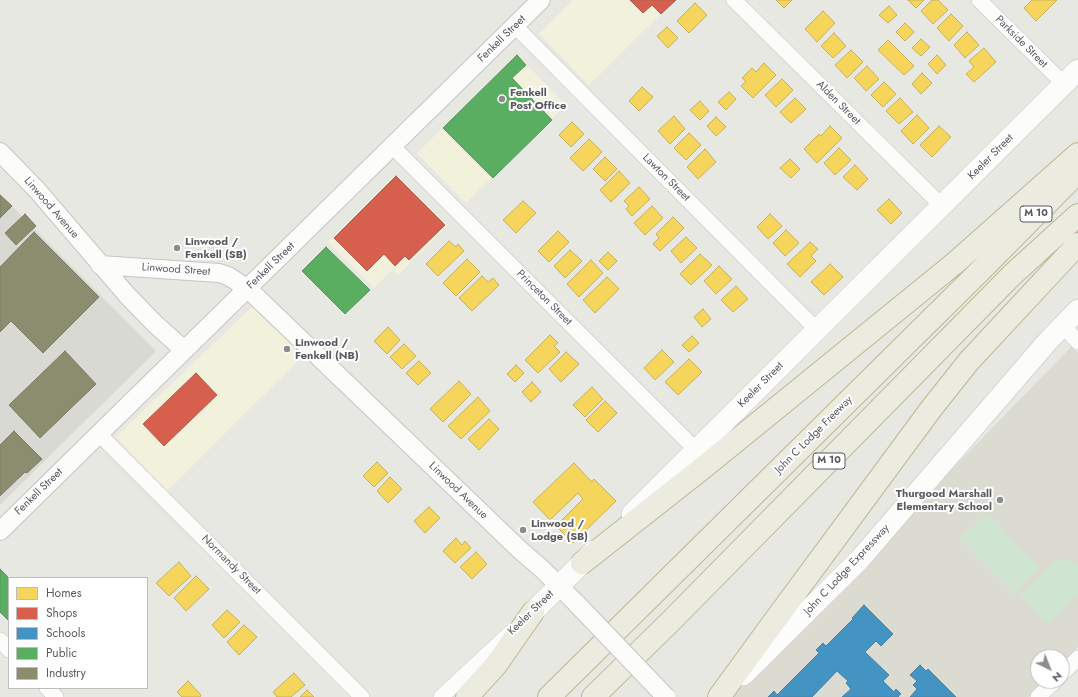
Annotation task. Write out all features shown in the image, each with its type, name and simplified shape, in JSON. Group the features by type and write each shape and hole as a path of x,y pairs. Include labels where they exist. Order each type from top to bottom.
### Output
{"highway":[{"path":"582,563 778,407 942,273 1078,154"},
{"name":"John C Lodge Freeway","path":"549,697 982,269 1078,172"},
{"name":"M 10","path":"593,697 669,623 1012,276 1078,216"},
{"path":"719,697 931,409 969,361 1078,244"},
{"path":"467,697 496,665 533,612"}],"main road":[{"name":"Keeler Street","path":"533,612 1071,77"},
{"name":"John C Lodge Expressway","path":"719,697 860,559 1048,341 1078,310"}],"street":[{"name":"Fenkell Street","path":"0,531 541,0"},
{"name":"Alden Street","path":"734,0 942,206"},
{"name":"Parkside Street","path":"979,0 1071,77"},
{"name":"Lawton Street","path":"515,26 817,330"},
{"name":"Princeton Street","path":"392,146 696,450"},
{"name":"Linwood Avenue","path":"0,152 37,190 100,265 140,309 184,350"},
{"name":"Linwood Street","path":"100,265 219,273 228,276 247,288"},
{"name":"Linwood Avenue","path":"247,288 520,550 560,586 666,697"},
{"path":"1063,326 1078,342"},
{"name":"Normandy Street","path":"99,434 362,697"},
{"name":"Keeler Street","path":"441,697 533,612"},
{"path":"0,640 8,649"},
{"path":"1070,666 1078,658"},
{"path":"48,689 56,697"},
{"path":"1038,697 1046,689"}],"shaded area":[{"path":"573,0 675,0 589,85 539,34"},
{"name":"Fenkell Post Office","path":"517,55 566,105 466,203 417,153"},
{"path":"396,174 448,225 398,275 392,270 374,288 328,242"},
{"path":"0,194 156,351 0,505"},
{"path":"254,305 305,354 167,491 116,437"},
{"name":"Thurgood Marshall Elementary School","path":"1072,346 1078,353 1078,647 1070,655 1070,649 1030,649 1030,689 1036,689 1029,697 730,697"},
{"path":"987,512 1040,568 1015,595 959,538"},
{"path":"1056,560 1071,560 1078,567 1078,595 1050,623 1046,623 1020,597"}],"building: Homes":[{"path":"776,0 792,0 784,8"},
{"path":"908,0 924,0 916,8"},
{"path":"932,0 938,0 948,10 933,24 921,11"},
{"path":"1032,0 1057,0 1036,21 1024,8"},
{"path":"695,3 707,15 689,33 677,21"},
{"path":"889,6 897,15 888,23 879,15"},
{"path":"823,11 835,23 817,42 805,29"},
{"path":"951,14 963,26 949,41 937,28"},
{"path":"905,23 914,32 905,41 896,32"},
{"path":"667,27 678,38 668,48 657,36"},
{"path":"967,32 979,45 965,58 954,45"},
{"path":"834,33 846,46 833,58 821,46"},
{"path":"921,39 930,47 921,56 912,48"},
{"path":"888,40 914,66 904,75 878,50"},
{"path":"984,48 996,62 974,82 966,74 974,67 969,61"},
{"path":"851,50 863,62 847,78 835,65"},
{"path":"937,55 946,65 937,74 928,64"},
{"path":"764,63 776,75 753,98 741,86 746,81 742,78 752,68 756,72"},
{"path":"867,66 879,79 866,91 854,78"},
{"path":"922,73 932,83 921,94 912,84"},
{"path":"782,79 793,90 776,107 765,95"},
{"path":"884,82 896,94 883,107 871,95"},
{"path":"642,87 653,97 639,111 629,101"},
{"path":"729,92 736,99 726,110 718,102"},
{"path":"795,98 806,109 791,123 780,112"},
{"path":"900,98 913,112 899,124 886,111"},
{"path":"700,101 709,111 700,120 690,110"},
{"path":"917,115 929,128 913,144 901,131"},
{"path":"674,116 685,129 670,144 658,131"},
{"path":"716,117 726,127 716,136 707,126"},
{"path":"572,122 584,134 571,147 559,135"},
{"path":"830,126 842,138 817,163 804,149 819,134 821,136"},
{"path":"939,126 951,137 932,157 920,145"},
{"path":"689,133 701,145 686,160 674,148"},
{"path":"589,139 602,152 583,171 570,158"},
{"path":"839,148 851,160 835,175 824,163"},
{"path":"705,149 716,162 698,179 687,167"},
{"path":"605,157 617,169 605,181 593,169"},
{"path":"790,159 800,169 791,178 780,168"},
{"path":"855,165 868,179 857,190 843,177"},
{"path":"619,171 630,183 611,202 600,190"},
{"path":"639,187 650,199 632,216 626,209 629,206 624,201"},
{"path":"889,199 902,213 891,224 877,210"},
{"path":"523,201 536,213 516,233 503,220"},
{"path":"652,206 663,218 645,235 634,223"},
{"path":"770,214 782,226 768,239 757,227"},
{"path":"673,217 684,228 660,251 653,244 659,238 656,234"},
{"path":"786,230 799,243 785,256 773,243"},
{"path":"558,231 569,242 549,262 538,251"},
{"path":"686,237 697,248 681,263 671,251"},
{"path":"449,241 456,247 458,244 464,251 438,276 426,264"},
{"path":"810,242 818,249 811,256 816,261 800,277 787,264"},
{"path":"570,250 582,261 565,278 554,266"},
{"path":"608,252 617,261 608,270 599,261"},
{"path":"700,254 712,265 691,285 680,274"},
{"path":"467,259 480,272 456,296 443,283"},
{"path":"591,260 603,273 579,297 567,284"},
{"path":"830,264 843,277 824,295 811,282"},
{"path":"719,266 732,279 716,294 704,281"},
{"path":"482,276 488,282 493,278 499,285 472,311 459,298"},
{"path":"607,277 619,289 595,313 583,300"},
{"path":"736,286 748,299 733,312 721,300"},
{"path":"703,309 711,319 702,327 694,317"},
{"path":"388,327 400,340 387,354 374,341"},
{"path":"550,335 558,343 554,346 560,352 538,373 525,360"},
{"path":"692,336 699,343 689,352 682,345"},
{"path":"404,344 416,356 402,369 390,357"},
{"path":"662,350 674,362 655,380 644,368"},
{"path":"566,352 579,364 561,382 549,369"},
{"path":"689,359 702,372 678,395 665,382"},
{"path":"419,361 431,373 418,385 406,373"},
{"path":"516,365 524,373 515,382 507,374"},
{"path":"459,381 471,394 443,422 430,409"},
{"path":"532,382 541,392 531,402 522,392"},
{"path":"592,387 603,399 585,417 573,405"},
{"path":"478,397 490,411 461,439 448,426"},
{"path":"605,401 617,413 598,432 586,420"},
{"path":"489,419 499,429 479,450 468,439"},
{"path":"377,462 388,473 374,487 363,476"},
{"path":"574,463 592,482 594,479 616,501 573,543 556,526 583,499 578,493 550,520 533,502"},
{"path":"390,477 402,489 388,503 377,491"},
{"path":"429,507 440,518 425,533 414,521"},
{"path":"456,538 462,545 465,541 471,548 455,563 443,551"},
{"path":"476,552 487,564 472,579 460,567"},
{"path":"179,562 191,576 169,596 156,583"},
{"path":"196,576 209,589 186,611 174,598"},
{"path":"227,610 240,622 224,638 212,625"},
{"path":"244,625 257,637 239,655 227,642"},
{"path":"294,673 305,685 291,697 277,697 273,692"},
{"path":"188,681 201,695 200,697 182,697 177,692"},
{"path":"307,690 314,697 300,697"}],"building: Shops":[{"path":"630,0 676,0 661,14 652,5 643,13"},
{"path":"396,176 445,225 409,260 405,256 395,266 384,254 367,271 334,238"},
{"path":"196,373 217,395 164,446 143,424"}],"building: Schools":[{"path":"864,605 893,634 881,646 876,641 865,652 889,675 883,681 894,692 896,689 901,694 898,696 899,697 842,697 851,689 846,683 848,681 837,671 812,697 768,697 774,691 777,695 819,653 816,650 823,643 826,646 853,619 852,618"},
{"path":"920,665 926,671 928,669 956,697 910,697 917,689 913,685 917,681 910,675"}],"building: Public":[{"name":"Fenkell Post Office","path":"517,55 526,65 512,78 552,120 493,178 443,128"},
{"path":"326,247 370,290 345,314 302,271"},
{"path":"0,569 8,577 8,620 0,612"}],"building: Industry":[{"path":"0,195 12,206 0,218"},
{"path":"25,214 36,226 16,245 5,233"},
{"path":"34,232 99,297 43,353 11,321 0,332 0,267"},
{"path":"65,351 96,384 40,438 9,405"},
{"path":"14,431 42,459 27,473 25,472 0,496 0,445"}],"place":[{"name":"Fenkell Post Office","path":"502,99"},
{"name":"Linwood / Fenkell (SB)","path":"177,248"},
{"name":"Linwood / Fenkell (NB)","path":"287,349"},
{"name":"Thurgood Marshall Elementary School","path":"1000,500"},
{"name":"Linwood / Lodge (SB)","path":"523,530"}]}
